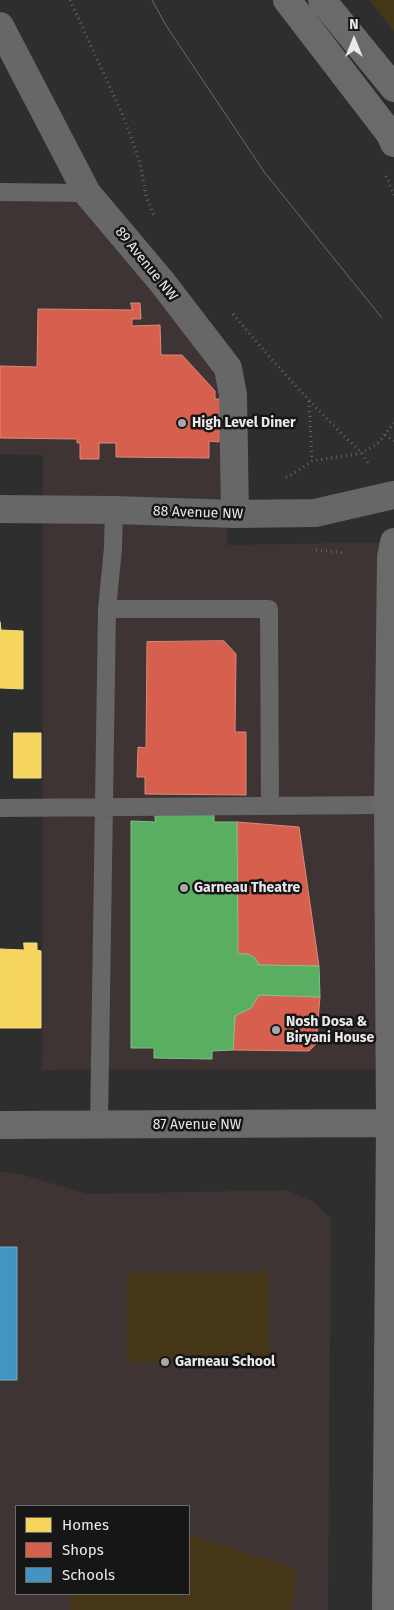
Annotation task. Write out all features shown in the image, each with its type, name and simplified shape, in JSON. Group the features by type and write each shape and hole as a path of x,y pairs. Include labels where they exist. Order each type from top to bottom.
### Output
{"main road":[{"path":"287,0 390,134 394,142"},
{"path":"322,0 394,88"},
{"path":"386,1610 392,1124 388,805 391,557 394,542"},
{"name":"87 Avenue NW","path":"0,1125 392,1124"}],"street":[{"name":"89 Avenue NW","path":"0,26 87,192 162,282 228,368 233,395 234,514"},
{"name":"88 Avenue NW","path":"0,509 234,514 315,513 394,495"}],"lane":[{"path":"0,192 87,192"},
{"path":"99,1125 107,609 113,548 114,510"},
{"path":"107,609 269,609 270,806"},
{"path":"0,808 388,805"}],"path":[{"path":"70,0 124,118 140,163 146,196 157,223"},
{"path":"227,307 272,360 362,453 368,463"},
{"path":"309,400 312,461"},
{"path":"285,477 312,461 362,453 377,444 394,423"},
{"path":"385,436 394,441"}],"shaded area":[{"path":"369,0 394,0 394,31"},
{"path":"0,192 87,193 228,368 227,545 394,542 394,1069 42,1070 43,455 0,454"},
{"name":"Garneau School","path":"0,1172 20,1174 88,1194 288,1190 313,1201 331,1219 328,1610 0,1610"},
{"path":"127,1272 269,1272 269,1362 127,1362"},
{"path":"190,1535 296,1568 294,1600 290,1610 71,1610 66,1595 190,1595"}],"building: Homes":[{"path":"0,622 1,630 23,631 23,689 0,688"},
{"path":"14,733 41,733 41,778 14,778"},
{"path":"24,943 37,943 37,950 41,951 41,1028 0,1028 0,949 24,950"}],"building: Shops":[{"path":"131,303 140,303 141,319 132,319 132,326 160,325 161,355 182,355 215,391 215,399 220,399 219,442 209,441 209,458 116,457 116,443 99,443 99,459 80,459 80,443 77,443 77,439 0,438 0,366 37,367 38,309 132,310"},
{"path":"224,641 236,654 235,732 246,732 246,795 145,794 145,777 137,777 138,747 146,748 147,642"},
{"path":"237,822 299,827 319,966 259,965 255,958 248,954 238,954"},
{"name":"Nosh Dosa & Biryani House","path":"259,995 320,997 316,1044 309,1051 233,1050 235,1016 251,1008"}],"building: Schools":[{"path":"0,1247 17,1247 17,1380 0,1380"}],"building: Public":[{"name":"Garneau Theatre","path":"155,813 214,814 214,822 237,822 238,954 248,954 255,958 259,965 319,966 320,997 259,995 251,1008 235,1016 233,1050 212,1051 212,1059 154,1058 154,1048 131,1048 131,821 155,822"}],"tram line":[{"path":"152,0 167,27 265,173 382,318"}],"place":[{"name":"High Level Diner","path":"182,423"},
{"name":"Garneau Theatre","path":"184,888"},
{"name":"Nosh Dosa & Biryani House","path":"276,1030"},
{"name":"Garneau School","path":"165,1362"}]}
